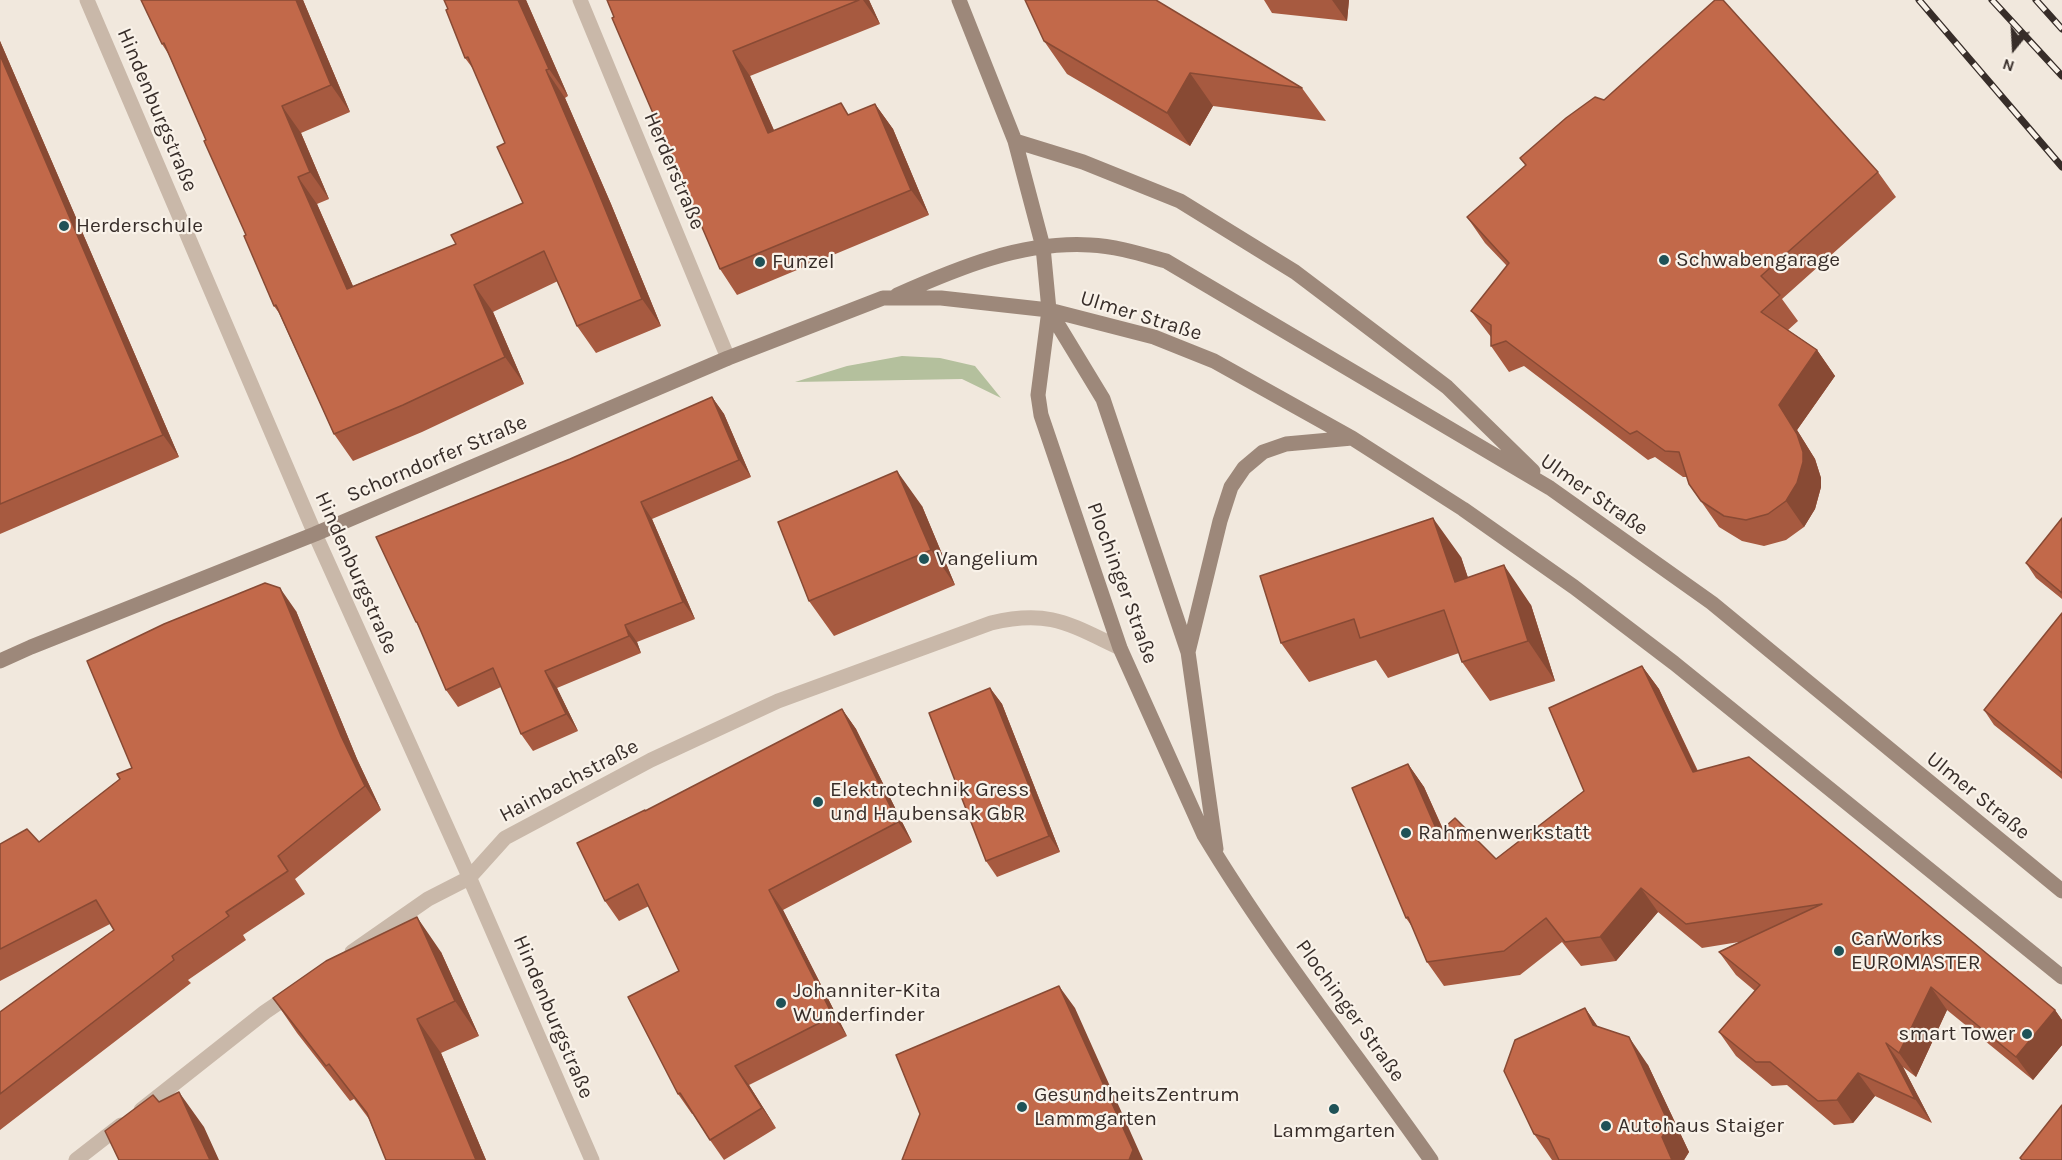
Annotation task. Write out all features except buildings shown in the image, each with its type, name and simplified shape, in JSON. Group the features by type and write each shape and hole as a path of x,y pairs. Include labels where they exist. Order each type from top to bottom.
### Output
{"main road":[{"name":"Plochinger Straße","path":"959,0 1015,141 1043,247 1049,310 1038,395 1041,415 1120,648 1204,835 1217,857 1249,908 1431,1160"},
{"path":"1015,141 1083,162 1180,201 1295,272 1447,387 1550,488"},
{"name":"Ulmer Straße","path":"1043,247 1090,245 1125,250 1166,261 1550,488 1712,603 2062,891"},
{"name":"Schorndorfer Straße","path":"891,297 981,260 1043,247"},
{"name":"Schorndorfer Straße","path":"0,661 315,534 728,358 883,298 941,298 1049,310"},
{"name":"Plochinger Straße","path":"1049,310 1103,399 1188,652 1217,857"},
{"name":"Ulmer Straße","path":"1049,310 1154,337 1214,361 1352,438 1463,509 1574,587 1674,663 2062,977"},
{"path":"1188,652 1220,521 1231,487 1244,468 1263,452 1286,444 1352,438"}],"street":[{"name":"Hindenburgstraße","path":"87,0 315,534 592,1160"},
{"name":"Herderstraße","path":"580,0 728,358"},
{"name":"Hainbachstraße","path":"342,959 428,899 469,878 505,838 651,760 778,701 991,623 1015,617 1062,621 1120,648"},
{"path":"76,1160 265,1012 303,986"}],"green space":[{"path":"902,356 940,358 975,366 1001,398 962,379 795,382 847,366"}],"railway":[{"path":"1919,0 2062,167"},
{"path":"1992,0 2062,76"},
{"path":"2036,0 2062,29"}],"place":[{"name":"Herderschule","path":"64,226"},
{"name":"Schwabengarage","path":"1664,260"},
{"name":"Funzel","path":"760,262"},
{"name":"Vangelium","path":"924,559"},
{"name":"Elektrotechnik Gress und Haubensak GbR","path":"818,802"},
{"name":"Rahmenwerkstatt","path":"1406,833"},
{"name":"CarWorks EUROMASTER","path":"1839,951"},
{"name":"Johanniter-Kita Wunderfinder","path":"781,1003"},
{"name":"smart Tower","path":"2027,1034"},
{"name":"GesundheitsZentrum Lammgarten","path":"1022,1107"},
{"name":"Lammgarten","path":"1334,1109"},
{"name":"Autohaus Staiger","path":"1606,1126"}]}
